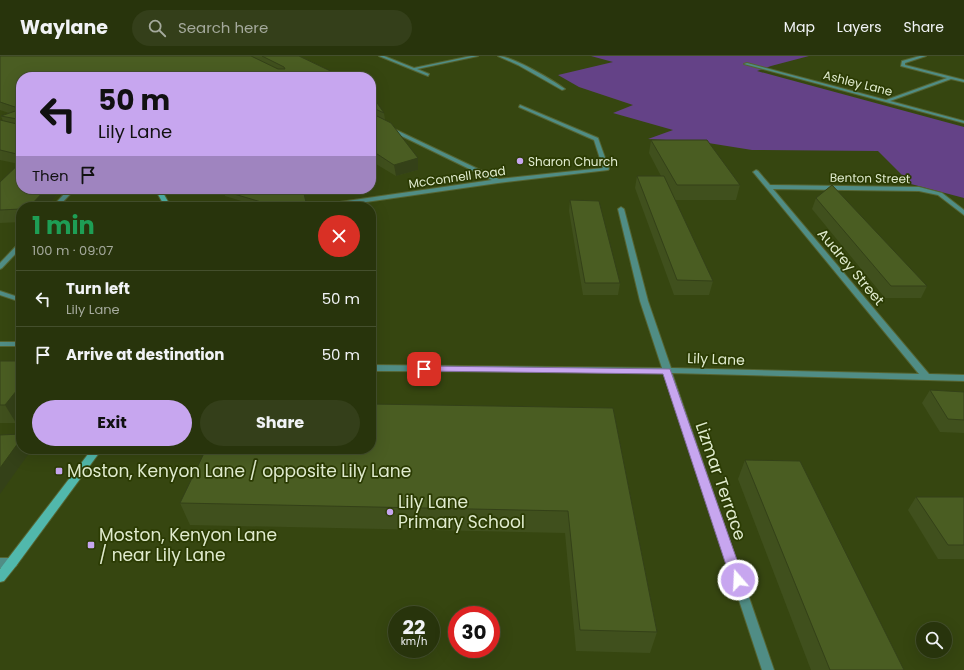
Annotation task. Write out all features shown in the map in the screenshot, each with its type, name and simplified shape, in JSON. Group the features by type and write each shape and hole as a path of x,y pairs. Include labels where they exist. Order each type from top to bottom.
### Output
{"street":[{"path":"381,56 428,74"},
{"path":"414,69 476,56"},
{"path":"500,56 519,64 563,89"},
{"path":"924,56 903,62 903,66 964,81"},
{"name":"Ashley Lane","path":"746,64 887,100 964,122"},
{"path":"887,100 951,78"},
{"name":"McConnell Road","path":"353,202 498,181 606,169 596,139 520,106"},
{"path":"376,121 498,181"},
{"name":"Audrey Street","path":"756,172 927,378"},
{"name":"Benton Street","path":"769,187 919,189 940,194 964,213"},
{"path":"60,202 67,194"},
{"name":"Lizmar Terrace","path":"621,209 644,301 768,670"},
{"path":"0,267 16,249"},
{"path":"0,293 16,298"},
{"path":"0,344 16,344"},
{"name":"Lily Lane","path":"376,368 667,371 964,378"},
{"path":"0,577 93,454"},
{"path":"0,563 12,563"}],"shaded area":[{"path":"591,56 809,56 757,71 964,127 964,198 911,184 878,151 752,150 702,142 648,139 673,130 613,113 633,105 579,87 558,75 613,62"}],"building":[{"path":"0,56 251,56 278,69 285,69 284,67 262,56 299,56 333,72 16,72 16,107 0,102"},
{"path":"376,101 384,113 376,109"},
{"path":"16,111 16,119 1,116"},
{"path":"376,116 391,123 418,158 394,165 376,153"},
{"path":"0,120 16,124 16,154 0,150"},
{"path":"651,140 707,140 740,185 677,185"},
{"path":"16,167 16,194 41,194 34,202 16,202 16,209 0,210 0,182"},
{"path":"637,176 664,176 713,281 677,280"},
{"path":"832,185 927,286 891,286 816,198"},
{"path":"234,194 304,194 306,202 261,202"},
{"path":"570,200 599,201 620,283 585,283"},
{"path":"0,361 16,361 16,391 5,405 0,405"},
{"path":"930,390 964,392 964,420 948,419"},
{"path":"376,404 613,408 657,632 580,630 568,511 180,503 204,454 376,454"},
{"path":"16,434 16,446 0,468 0,435"},
{"path":"745,460 800,461 904,670 830,670"},
{"path":"916,497 964,497 964,545 948,545"}],"place":[{"name":"Sharon Church","path":"520,161"},
{"name":"Moston, Kenyon Lane / opposite Lily Lane","path":"59,471"},
{"name":"Lily Lane Primary School","path":"390,512"},
{"name":"Moston, Kenyon Lane / near Lily Lane","path":"91,545"}],"route":[{"path":"424,369 603,369 667,371 738,580"}]}
